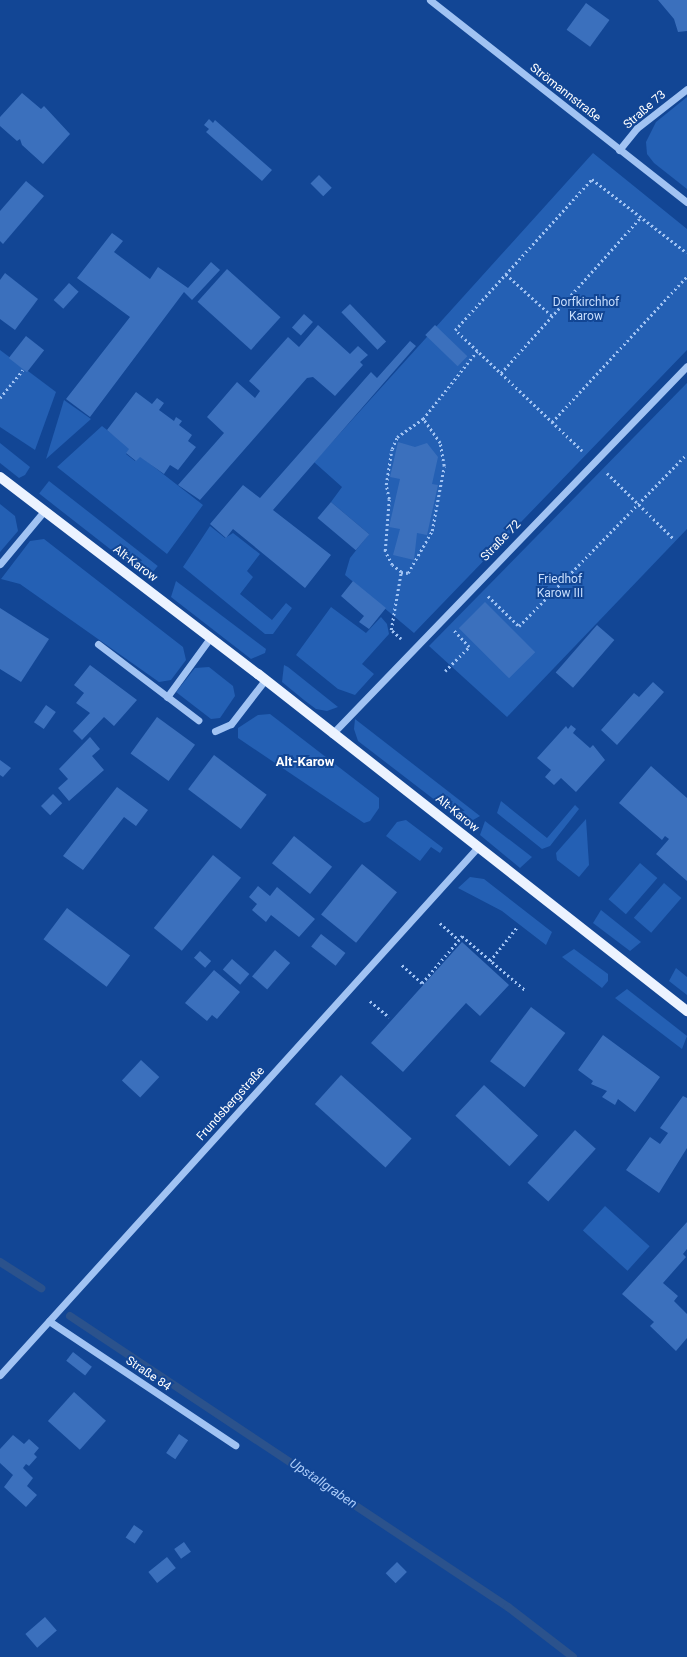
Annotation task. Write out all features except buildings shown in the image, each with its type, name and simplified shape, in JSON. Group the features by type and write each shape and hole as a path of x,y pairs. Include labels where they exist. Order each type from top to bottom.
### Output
{"main road":[{"name":"Alt-Karow","path":"0,477 265,680 332,734 687,1010"}],"street":[{"name":"Strömannstraße","path":"430,0 687,202"},
{"name":"Straße 73","path":"619,150 637,128 687,88"},
{"name":"Straße 72","path":"332,734 412,649 687,366"},
{"path":"0,564 44,511"},
{"path":"167,697 210,638"},
{"path":"98,644 198,720"},
{"path":"215,731 230,724 265,680"},
{"name":"Frundsbergstraße","path":"0,1375 478,848"},
{"name":"Straße 84","path":"49,1321 235,1445"}],"path":[{"path":"674,539 455,330 592,179 687,253"},
{"path":"501,373 641,217"},
{"path":"506,274 552,316"},
{"path":"552,422 687,276"},
{"path":"423,419 440,443 444,466 432,531 408,573 401,572 392,565 385,551 389,499 386,485 396,438 423,419 477,351"},
{"path":"0,398 23,370"},
{"path":"481,600 486,595 519,626 687,454"},
{"path":"401,572 391,630 412,649"},
{"path":"445,671 469,647 452,630 457,625"},
{"path":"440,923 459,940"},
{"path":"490,960 517,927"},
{"path":"402,965 422,983 462,936 525,990"},
{"path":"370,1001 388,1017"}],"green space":[{"path":"687,97 687,189 654,163 647,154 646,142 656,122"},
{"name":"Dorfkirchhof Karow","path":"593,153 687,229 687,350 414,633 345,575 350,558 369,534 331,502 342,487 314,462"},
{"path":"0,350 56,392 35,450 0,427"},
{"name":"Friedhof Karow III","path":"687,383 687,529 507,717 429,646"},
{"path":"64,400 91,419 46,459"},
{"path":"102,426 130,448 126,454 135,461 140,456 203,505 167,554 57,467"},
{"path":"0,443 30,467 25,475 19,478 0,463"},
{"path":"49,481 158,566 148,579 39,494"},
{"path":"0,504 15,516 18,531 0,552"},
{"path":"210,526 225,538 233,533 260,554 247,571 253,577 240,594 272,620 286,603 292,608 273,634 265,634 183,567"},
{"path":"44,539 183,647 186,660 171,680 159,682 20,584 1,579 30,541"},
{"path":"176,581 266,649 265,653 251,659 171,597"},
{"path":"331,607 366,633 381,617 387,624 389,634 362,664 374,674 355,695 338,689 296,655"},
{"path":"284,665 338,707 327,711 316,709 304,700 282,682"},
{"path":"209,667 233,686 235,696 220,718 211,719 176,692 195,668"},
{"path":"270,714 379,798 379,808 370,821 364,823 238,738 238,728 258,715"},
{"path":"355,719 480,816 466,824 358,741 354,729"},
{"path":"501,801 547,838 575,805 579,809 550,846 542,849 497,813"},
{"path":"586,819 589,865 579,877 557,860 556,853"},
{"path":"406,820 443,848 440,853 431,847 420,861 386,836 397,822"},
{"path":"485,821 532,857 520,868 480,835"},
{"path":"640,863 657,878 626,914 609,899"},
{"path":"470,877 484,879 552,932 546,945 502,911 458,888"},
{"path":"664,883 681,898 651,933 634,918"},
{"path":"601,910 641,942 630,951 593,923"},
{"path":"574,949 608,974 608,981 602,988 562,957"},
{"path":"676,968 687,977 687,995 669,981"},
{"path":"627,989 687,1036 682,1049 615,998"},
{"path":"605,1206 650,1246 628,1271 583,1231"}],"waterway":[{"path":"0,1262 41,1288"},
{"name":"Upstallgraben","path":"70,1316 508,1607 573,1657"}],"district":[{"name":"Alt-Karow","path":"305,762"}]}
